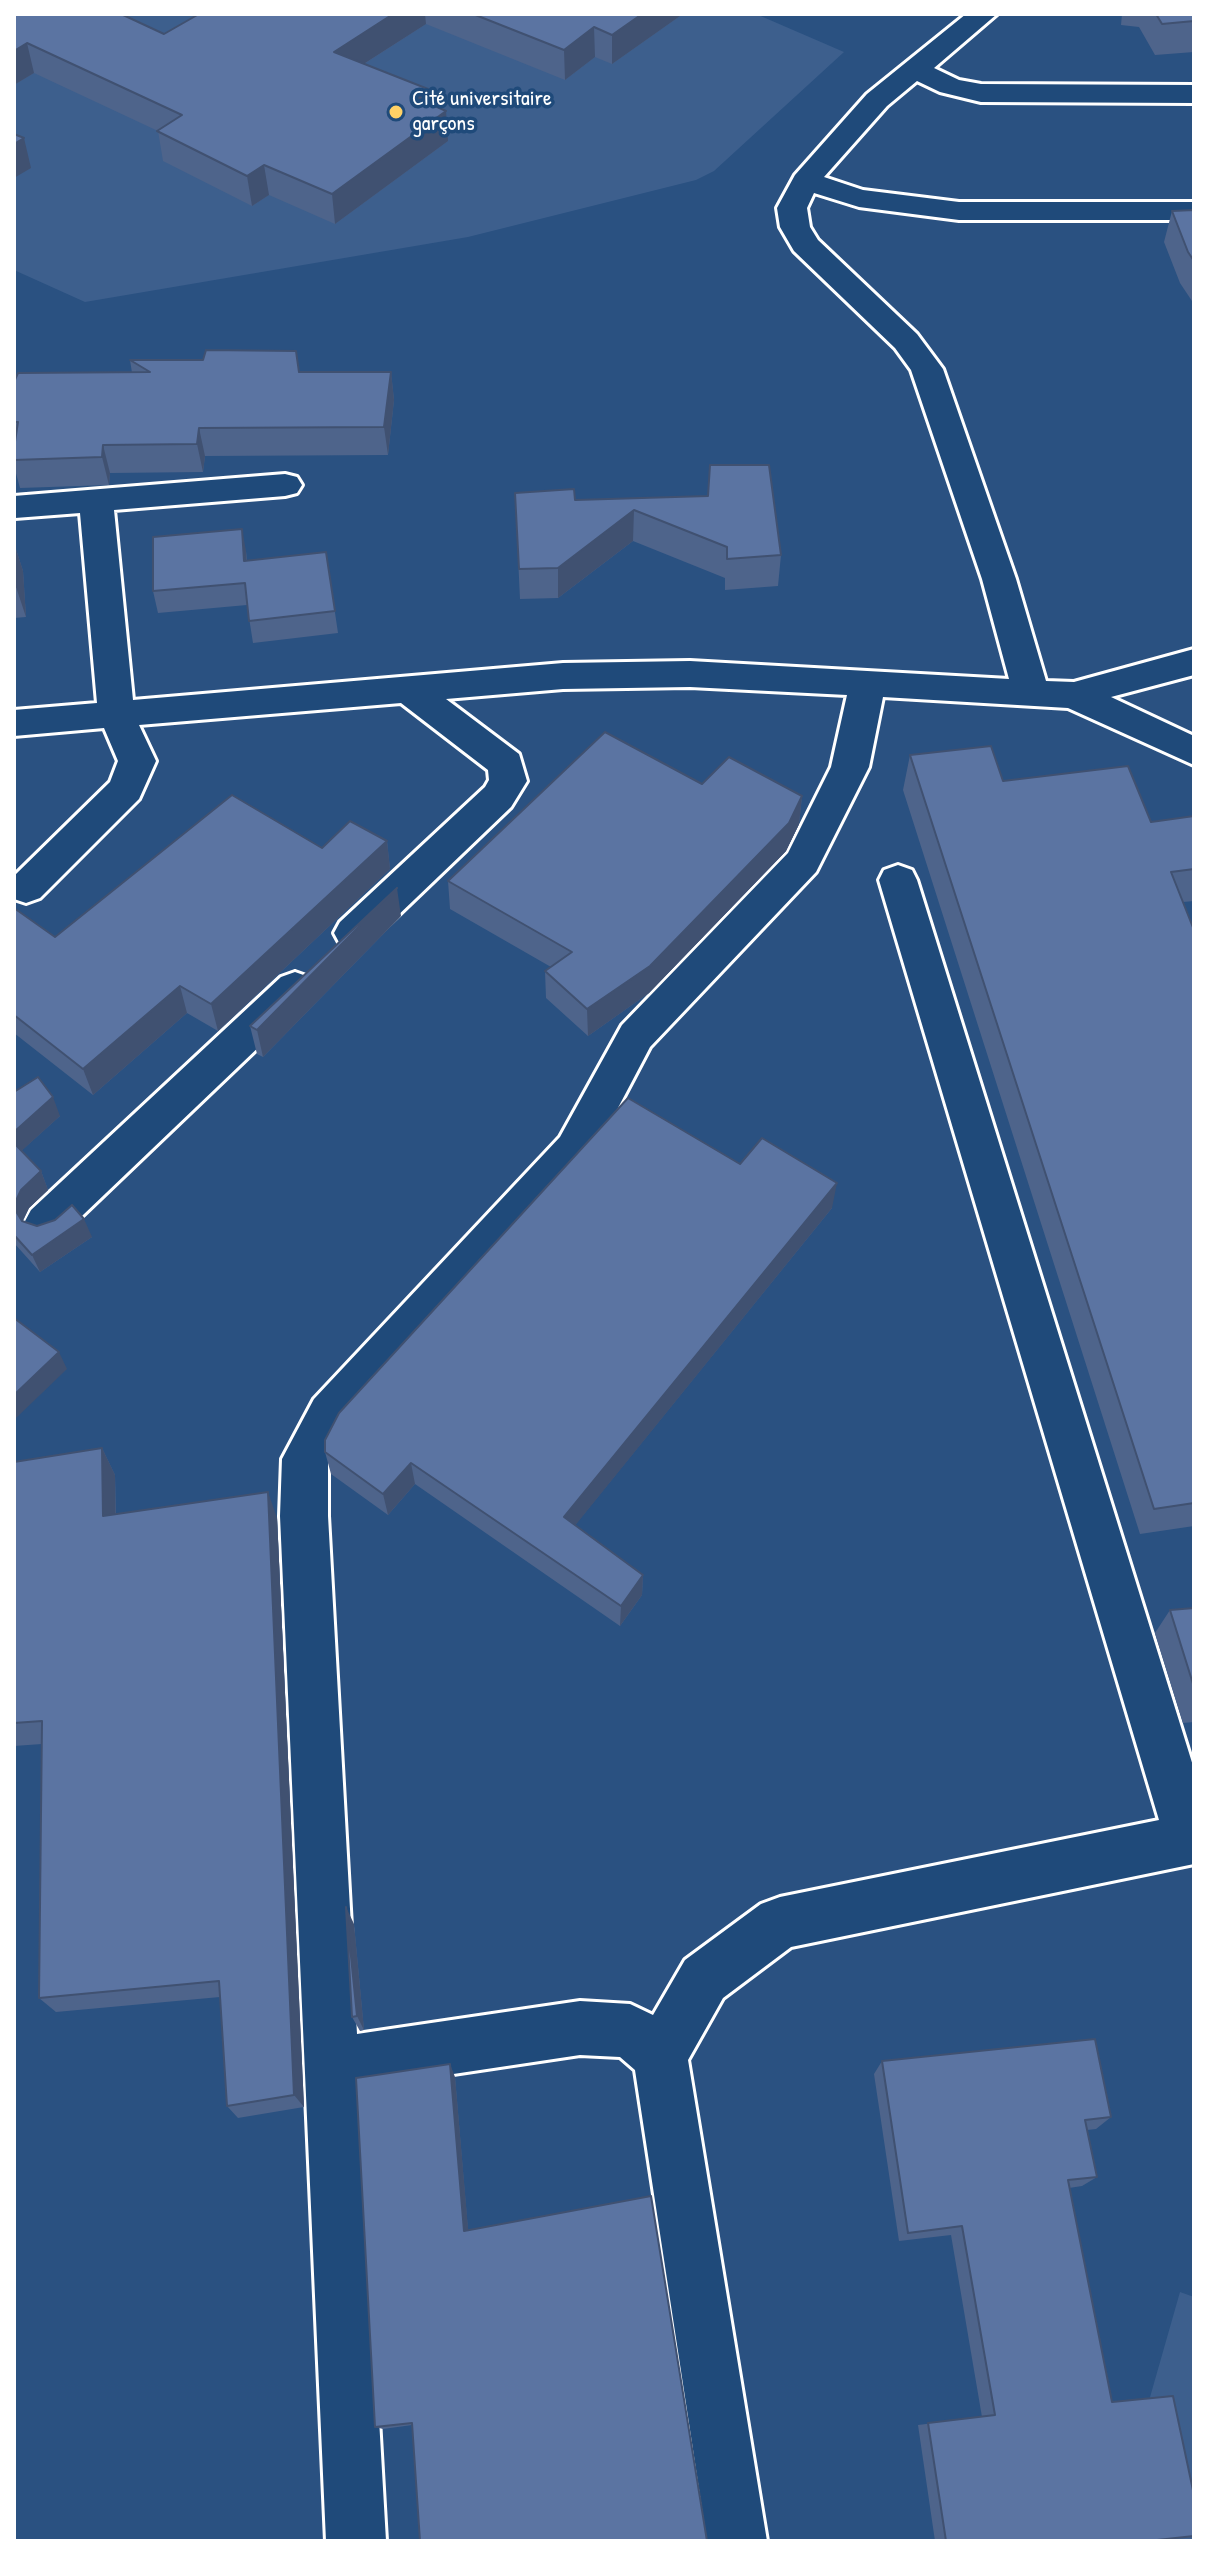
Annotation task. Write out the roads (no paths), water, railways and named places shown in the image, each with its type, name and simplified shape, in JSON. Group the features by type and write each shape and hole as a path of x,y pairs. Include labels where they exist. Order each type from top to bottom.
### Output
{"street":[{"path":"983,14 877,100 805,181 792,208 795,227 805,245 897,332 927,369 999,579 1031,693"},
{"path":"913,69 950,86 981,93 1194,94"},
{"path":"805,181 859,198 959,211 1194,211"},
{"path":"15,507 285,485"},
{"path":"26,888 126,789 137,761 116,714 96,500"},
{"path":"14,723 563,676 690,674 1074,695 1194,662"},
{"path":"356,2541 304,1516 305,1459 330,1413 575,1149 636,1036 802,862 850,767 867,685"},
{"path":"46,1223 498,797 508,781 506,764 408,689"},
{"path":"1074,695 1194,752"},
{"path":"737,2541 660,2056 704,1979 780,1923 1192,1838 898,880"},
{"path":"332,2065 580,2028 630,2031 660,2056"}],"place":[{"name":"Cité universitaire garçons","path":"396,112"}]}
